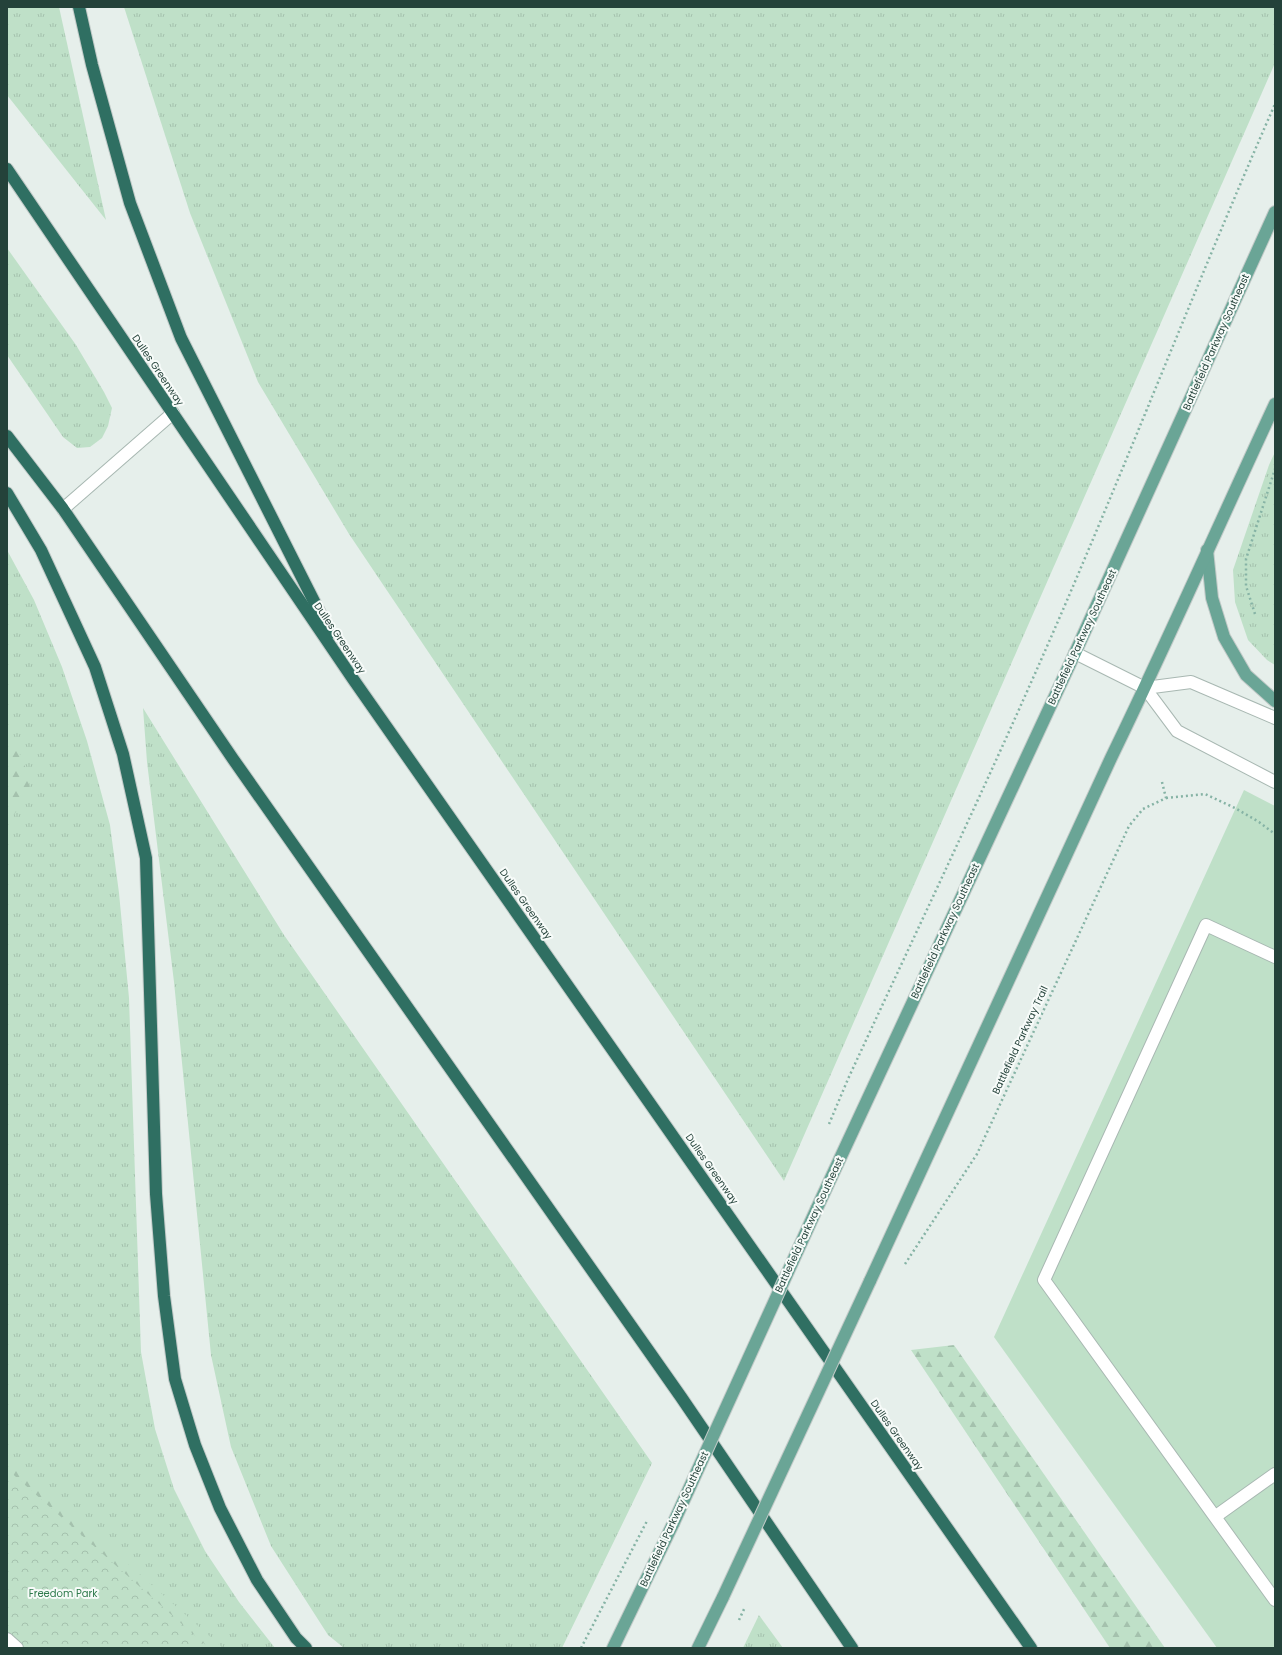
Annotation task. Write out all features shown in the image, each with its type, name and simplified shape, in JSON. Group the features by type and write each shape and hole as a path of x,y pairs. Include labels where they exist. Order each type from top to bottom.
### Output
{"highway":[{"path":"79,7 92,65 130,203 181,338 353,679"},
{"name":"Dulles Greenway","path":"7,169 353,679 1031,1648"},
{"path":"7,436 63,509 233,759 681,1397 852,1648"},
{"path":"7,493 41,550 95,667 123,754 146,858 156,1194 164,1296 175,1379 195,1445 220,1508 257,1580 296,1638 306,1648"}],"main road":[{"name":"Battlefield Parkway Southeast","path":"613,1648 673,1524 817,1208 1076,653 1275,212"},
{"path":"698,1648 723,1598 1275,404"},
{"path":"1207,549 1212,598 1224,637 1246,675 1275,701"}],"street":[{"path":"63,509 172,413"},
{"path":"1076,653 1145,688 1177,731 1275,782"},
{"path":"1145,688 1191,682 1275,718"},
{"path":"1275,957 1206,925 1044,1280 1216,1516 1275,1600"},
{"path":"1216,1516 1275,1474"},
{"path":"7,1639 17,1648"}],"path":[{"path":"826,1130 848,1079 980,795 1085,559 1230,205 1275,104"},
{"path":"1255,614 1246,586 1246,559 1275,469"},
{"path":"1162,782 1166,798"},
{"name":"Battlefield Parkway Trail","path":"901,1268 977,1154 1129,826 1143,809 1166,798 1204,794 1235,808 1259,822 1275,834"},
{"path":"581,1648 648,1518"}],"green space":[{"path":"7,7 59,7 106,220 7,95"},
{"path":"124,7 1275,7 1275,63 784,1181 349,534 258,382 190,213"},
{"path":"7,248 76,345 112,408 108,426 102,438 90,447 77,448 63,437 7,355"},
{"path":"1275,452 1275,665 1267,660 1248,640 1235,602 1233,570 1269,465"},
{"path":"7,550 34,600 62,667 87,741 110,825 119,893 129,998 141,1352 155,1429 174,1489 205,1551 239,1602 275,1648 209,1648 7,1469"},
{"path":"143,708 284,935 652,1463 562,1648 344,1648 328,1635 271,1546 231,1447 211,1355 174,982 147,762"},
{"path":"7,731 22,759 28,775 29,788 28,793 18,810 7,821"},
{"path":"1244,790 1275,806 1275,1648 1217,1648 994,1337"},
{"path":"954,1345 1165,1648 1110,1648 911,1350"},
{"path":"7,1457 223,1648 171,1648 7,1512"},
{"name":"Freedom Park","path":"7,1469 209,1648 7,1648"},
{"path":"759,1615 783,1648 743,1648"}]}
